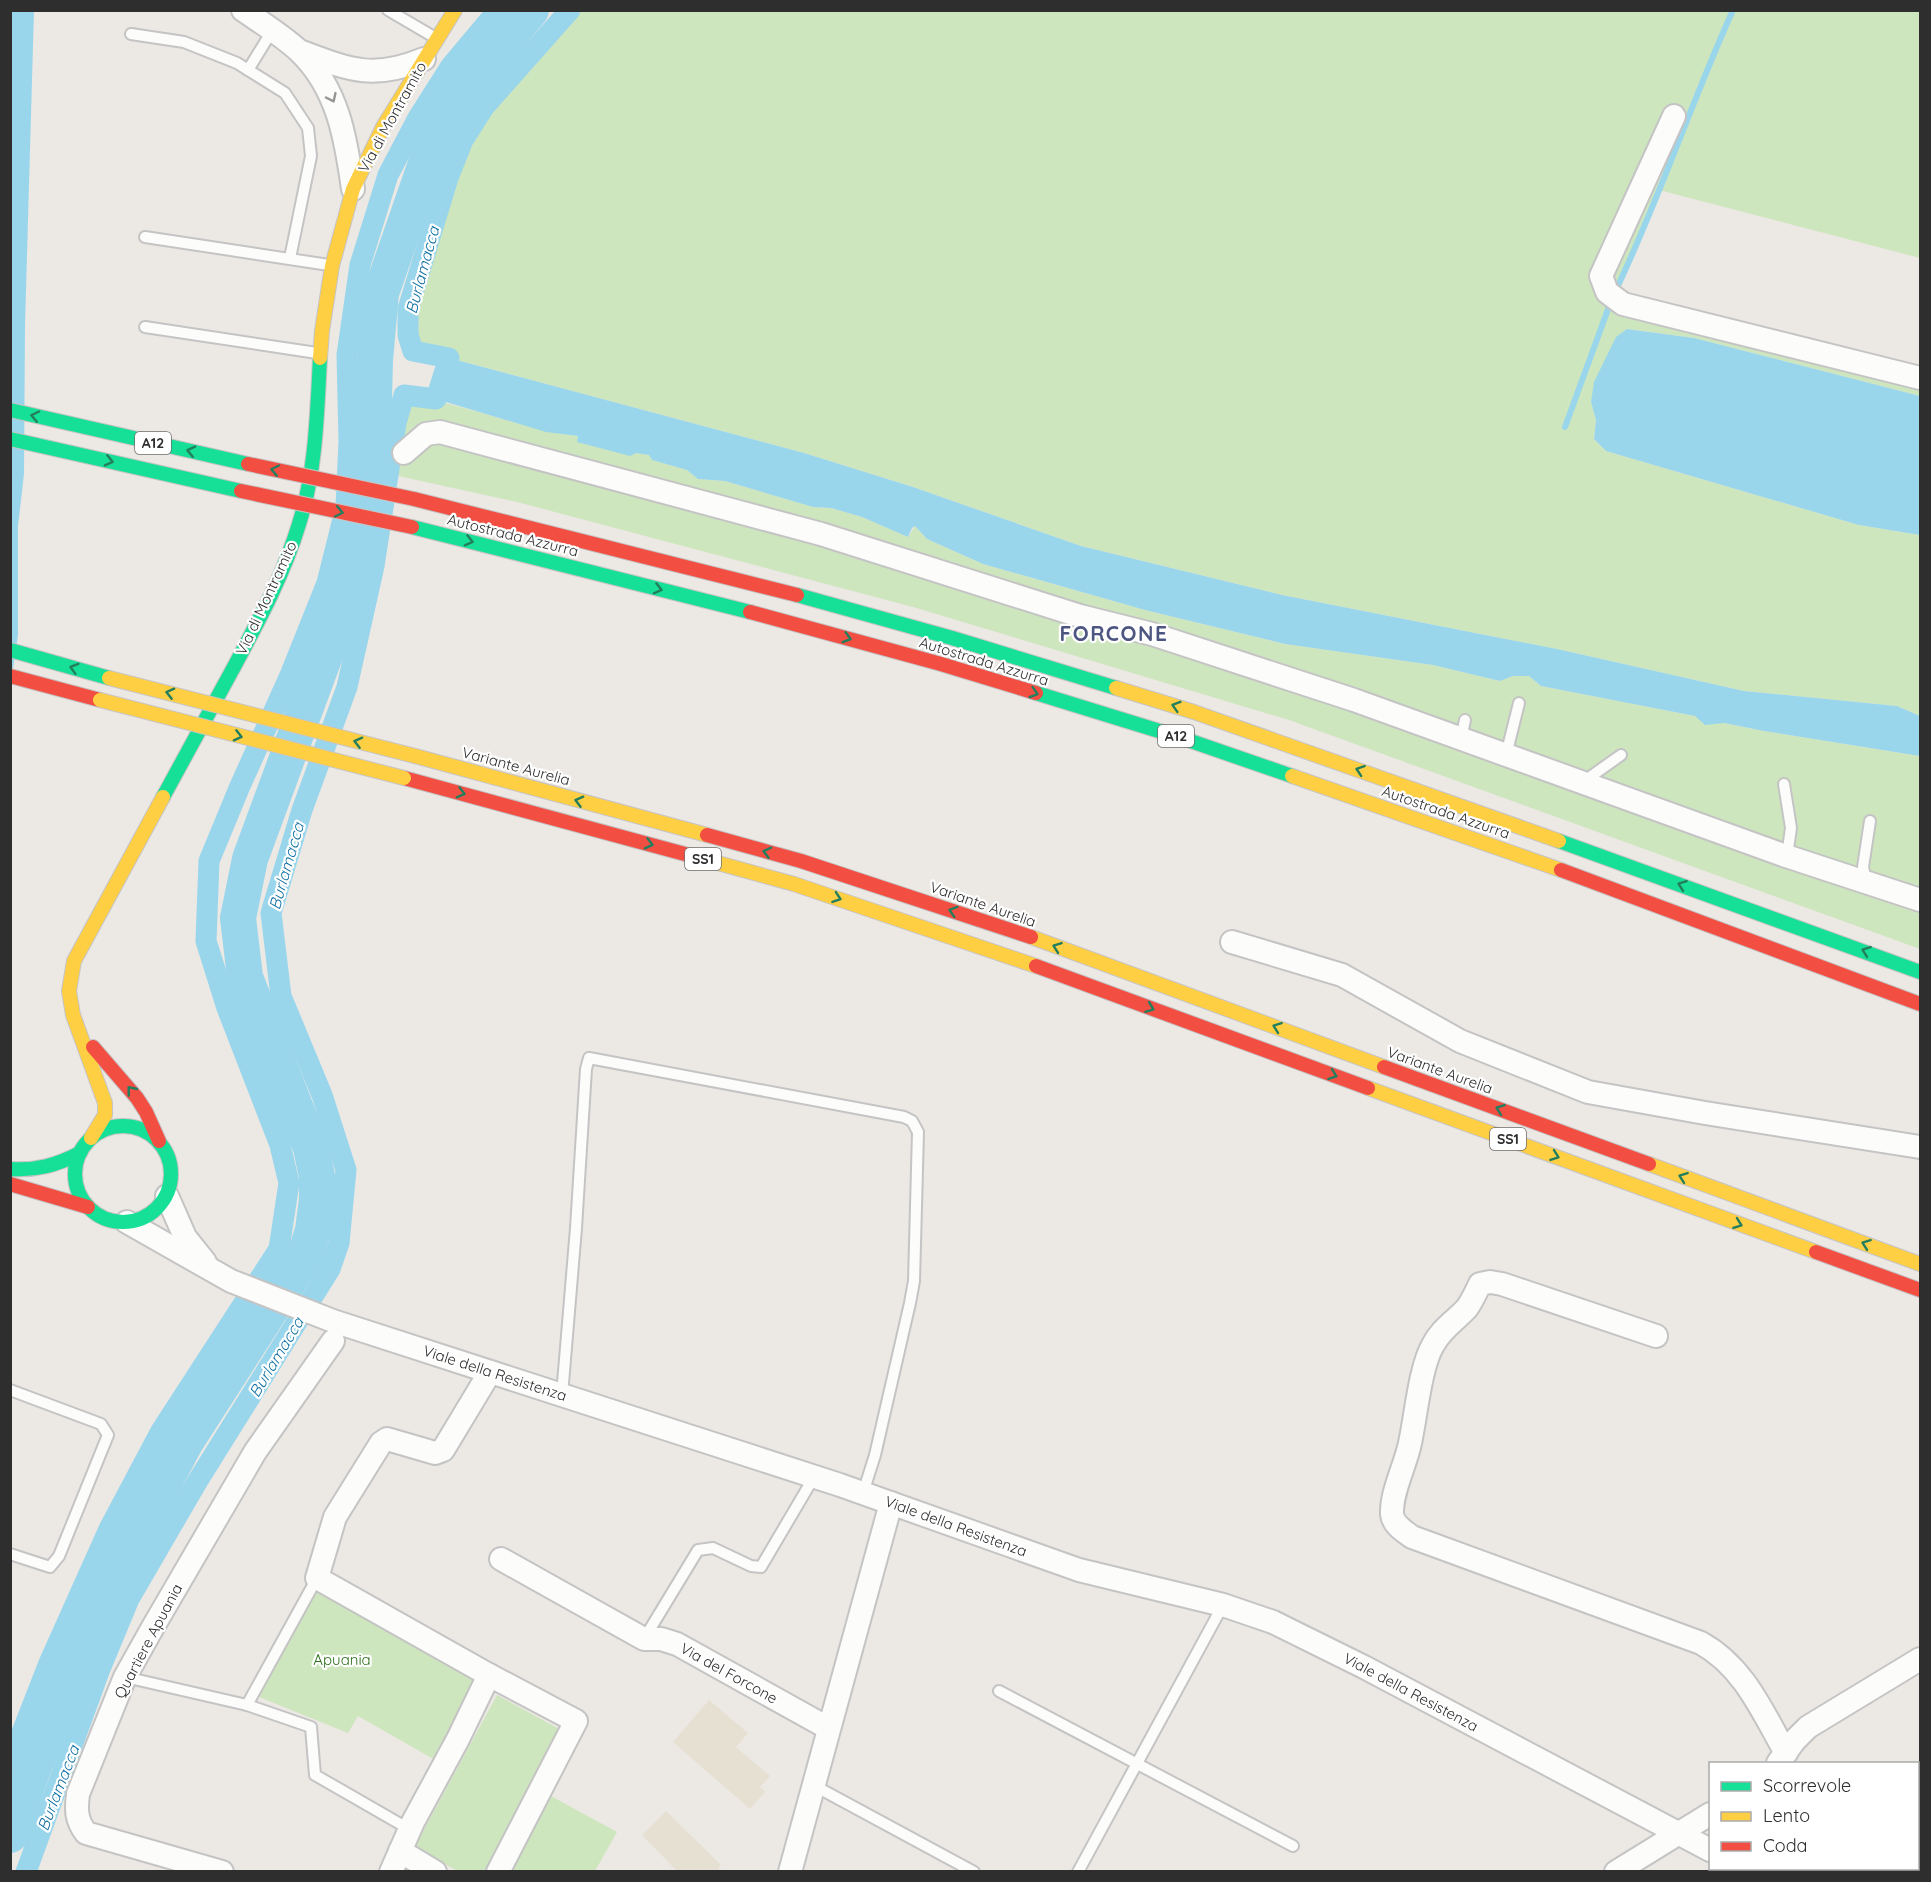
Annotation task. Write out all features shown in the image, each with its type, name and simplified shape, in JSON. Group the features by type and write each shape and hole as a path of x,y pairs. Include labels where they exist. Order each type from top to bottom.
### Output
{"main road":[{"name":"Via di Montramito","path":"91,1138 105,1115 105,1103 73,1015 69,991 72,968 77,954 262,614 294,541 307,498 312,468 320,354 332,266 353,189 383,127 456,10"},
{"name":"Autostrada Azzurra","path":"10,410 414,500 611,547 952,638 1183,708 1920,972"},
{"name":"Autostrada Azzurra","path":"10,440 412,527 797,624 941,664 1182,738 1610,887 1920,1004"},
{"name":"Variante Aurelia","path":"10,650 109,678 415,756 801,861 1009,929 1920,1264"},
{"name":"SS1","path":"10,676 405,778 794,884 998,952 1920,1290"},
{"name":"Via di Montramito","path":"80,1032 136,1098 146,1112 159,1141"},
{"path":"114,1126 126,1126 150,1133 159,1141 168,1153 172,1168 167,1196 157,1209 143,1218 127,1222 112,1221 99,1216 88,1207 76,1187 76,1164 80,1153 91,1138 114,1126"},
{"path":"10,1169 44,1169 80,1153"},
{"path":"10,1184 88,1207"}],"street":[{"path":"243,10 298,50 315,69 335,105 344,132 353,189"},
{"path":"298,50 346,68 371,72 399,68 424,59"},
{"path":"1674,116 1601,276 1614,298 1920,378"},
{"path":"404,453 426,434 440,432 821,534 1080,616 1152,634 1354,700 1463,729 1506,755 1787,856 1866,882 1919,895"},
{"path":"1232,942 1342,975 1460,1041 1588,1092 1920,1147"},
{"path":"10,1196 43,1193"},
{"path":"167,1196 185,1237 221,1276"},
{"name":"Viale della Resistenza","path":"127,1222 221,1276 333,1331 490,1371 863,1493 1079,1570 1223,1605 1273,1622 1364,1666 1679,1833"},
{"path":"1656,1336 1502,1284 1490,1282 1480,1284 1469,1305 1444,1329 1432,1346 1418,1400 1410,1444 1393,1503 1392,1516 1399,1528 1412,1537 1710,1648 1738,1672 1782,1758 1808,1727 1920,1659"},
{"name":"Quartiere Apuania","path":"222,1872 86,1833 78,1822 76,1809 78,1794 125,1677 255,1452 333,1331"},
{"path":"490,1371 443,1450 435,1453 387,1439 381,1443 335,1517 317,1578 576,1721 498,1872"},
{"path":"790,1872 891,1503"},
{"name":"Via del Forcone","path":"501,1558 644,1639 661,1639 677,1644 828,1728"},
{"path":"435,1872 395,1862 410,1829 459,1739 489,1675"},
{"path":"1616,1872 1709,1815"},
{"path":"1679,1833 1709,1849"}],"lane":[{"path":"387,10 437,38"},
{"path":"248,70 272,31"},
{"path":"131,34 184,42 237,63 285,93 308,128 311,156 290,258"},
{"path":"145,237 332,266"},
{"path":"145,327 320,354"},
{"path":"1506,755 1519,703"},
{"path":"1583,782 1621,754"},
{"path":"1784,784 1791,828 1787,856"},
{"path":"1866,882 1863,867 1870,821"},
{"path":"562,1395 586,1069 589,1058 904,1117 912,1121 918,1132 914,1281 875,1455 863,1493"},
{"path":"10,1390 101,1424 108,1435 59,1556 50,1567 10,1554"},
{"path":"644,1639 698,1550 713,1548 751,1566 761,1567 814,1477"},
{"path":"247,1705 317,1578"},
{"path":"1078,1872 1223,1605"},
{"path":"125,1677 247,1705 311,1727 315,1775 410,1829"},
{"path":"999,1691 1293,1846"},
{"path":"813,1785 974,1872"}],"shaded area":[{"path":"709,1700 748,1733 736,1747 770,1776 760,1787 765,1792 750,1809 673,1742"},
{"path":"666,1811 721,1865 718,1868 721,1871 677,1871 642,1835"}],"green space":[{"path":"570,11 1920,11 1920,258 1659,190 1616,299 1920,378 1920,396 1694,338 1628,329 1591,402 1596,420 1594,439 1606,451 1859,525 1920,535 1920,716 1897,706 1744,691 1557,649 1282,595 1081,546 913,487 804,453 449,358 413,351 408,335 408,309 448,178 463,140 484,107"},
{"path":"404,395 578,436 578,442 649,455 652,460 687,470 698,479 725,481 813,507 831,508 862,517 908,537 915,526 927,539 983,564 1145,610 1285,644 1433,665 1500,681 1513,676 1529,676 1541,686 1695,716 1705,724 1724,723 1920,756 1920,949 1289,720 913,607 517,502 389,474 396,423"},
{"name":"Apuania","path":"317,1578 489,1675 437,1761 358,1716 348,1733 259,1697"},
{"path":"497,1695 561,1730 485,1871 458,1871 414,1848"},
{"path":"549,1795 617,1832 595,1871 510,1872"}],"water":[{"path":"34,10 25,325 24,474 18,526 18,635 11,683 10,11"},
{"path":"1627,329 1694,338 1920,396 1920,535 1859,525 1606,451 1594,439 1596,420 1591,402 1594,382 1616,337"},
{"path":"449,358 804,453 913,487 1081,546 1282,595 1557,649 1744,691 1897,706 1920,716 1920,756 1724,723 1705,725 1695,716 1541,686 1529,676 1513,676 1500,681 1433,665 1285,644 1145,610 983,564 927,539 915,526 908,537 862,517 831,508 813,507 725,481 698,479 687,470 652,460 649,455 636,453 630,456 577,442 578,436 546,432 436,399"}],"waterway":[{"name":"Burlamacca","path":"10,1763 49,1663 109,1529 161,1431 279,1249 289,1183 280,1145 227,1008 206,941 209,861 291,673 327,583 346,507 349,441 347,355 360,265 388,175 418,118 451,66 498,10"},
{"name":"Burlamacca","path":"10,1835 34,1766 119,1568 185,1443 305,1256 313,1230 317,1176 311,1148 245,977 238,918 250,859 342,609 373,437 375,360 381,293 431,149 467,87 531,10"},
{"name":"Burlamacca","path":"26,1872 100,1669 129,1599 197,1482 330,1269 339,1243 346,1170 322,1095 281,996 271,913 302,810 347,687 374,566 396,423 404,395 436,399 449,358 413,351 408,335 408,309 448,178 463,140 484,107 570,10"},
{"path":"1615,292 1733,10"},
{"path":"1565,427 1611,301"}],"traffic: fast":[{"path":"163,797 262,614 293,543 309,484 317,421 320,358"},
{"path":"10,410 248,464"},
{"path":"10,439 241,491"},
{"path":"412,527 750,612"},
{"path":"797,595 952,638 1116,688"},
{"path":"10,650 109,678"},
{"path":"1036,693 1182,738 1292,776"},
{"path":"1559,841 1920,972"},
{"path":"123,1126 141,1129 157,1140 168,1156 171,1174 168,1192 157,1208 141,1219 123,1222 105,1219 89,1208 78,1192 75,1174 78,1156 89,1140 105,1129 123,1126"},
{"path":"10,1169 46,1166 80,1153"}],"traffic: slow":[{"path":"320,358 332,266 353,189 383,127 455,10"},
{"path":"109,678 415,756"},
{"path":"1116,688 1194,712 1559,841"},
{"path":"100,700 404,778"},
{"path":"415,756 707,835"},
{"path":"1292,776 1561,870"},
{"path":"91,1138 105,1115 105,1103 73,1015 69,991 74,961 163,797"},
{"path":"696,857 794,884 1036,966"},
{"path":"1031,937 1384,1067"},
{"path":"1368,1088 1816,1252"},
{"path":"1649,1164 1920,1264"}],"traffic: jam":[{"path":"248,464 414,499"},
{"path":"241,491 412,527"},
{"path":"414,499 797,595"},
{"path":"750,612 941,664 1036,693"},
{"path":"10,676 100,700"},
{"path":"404,778 696,857"},
{"path":"707,835 801,861 1031,937"},
{"path":"1561,870 1920,1004"},
{"path":"1036,966 1368,1088"},
{"path":"93,1047 137,1098 159,1141"},
{"path":"1384,1067 1649,1164"},
{"path":"10,1184 88,1207"},
{"path":"1816,1252 1920,1290"}],"district":[{"name":"FORCONE","path":"1114,633"}]}
